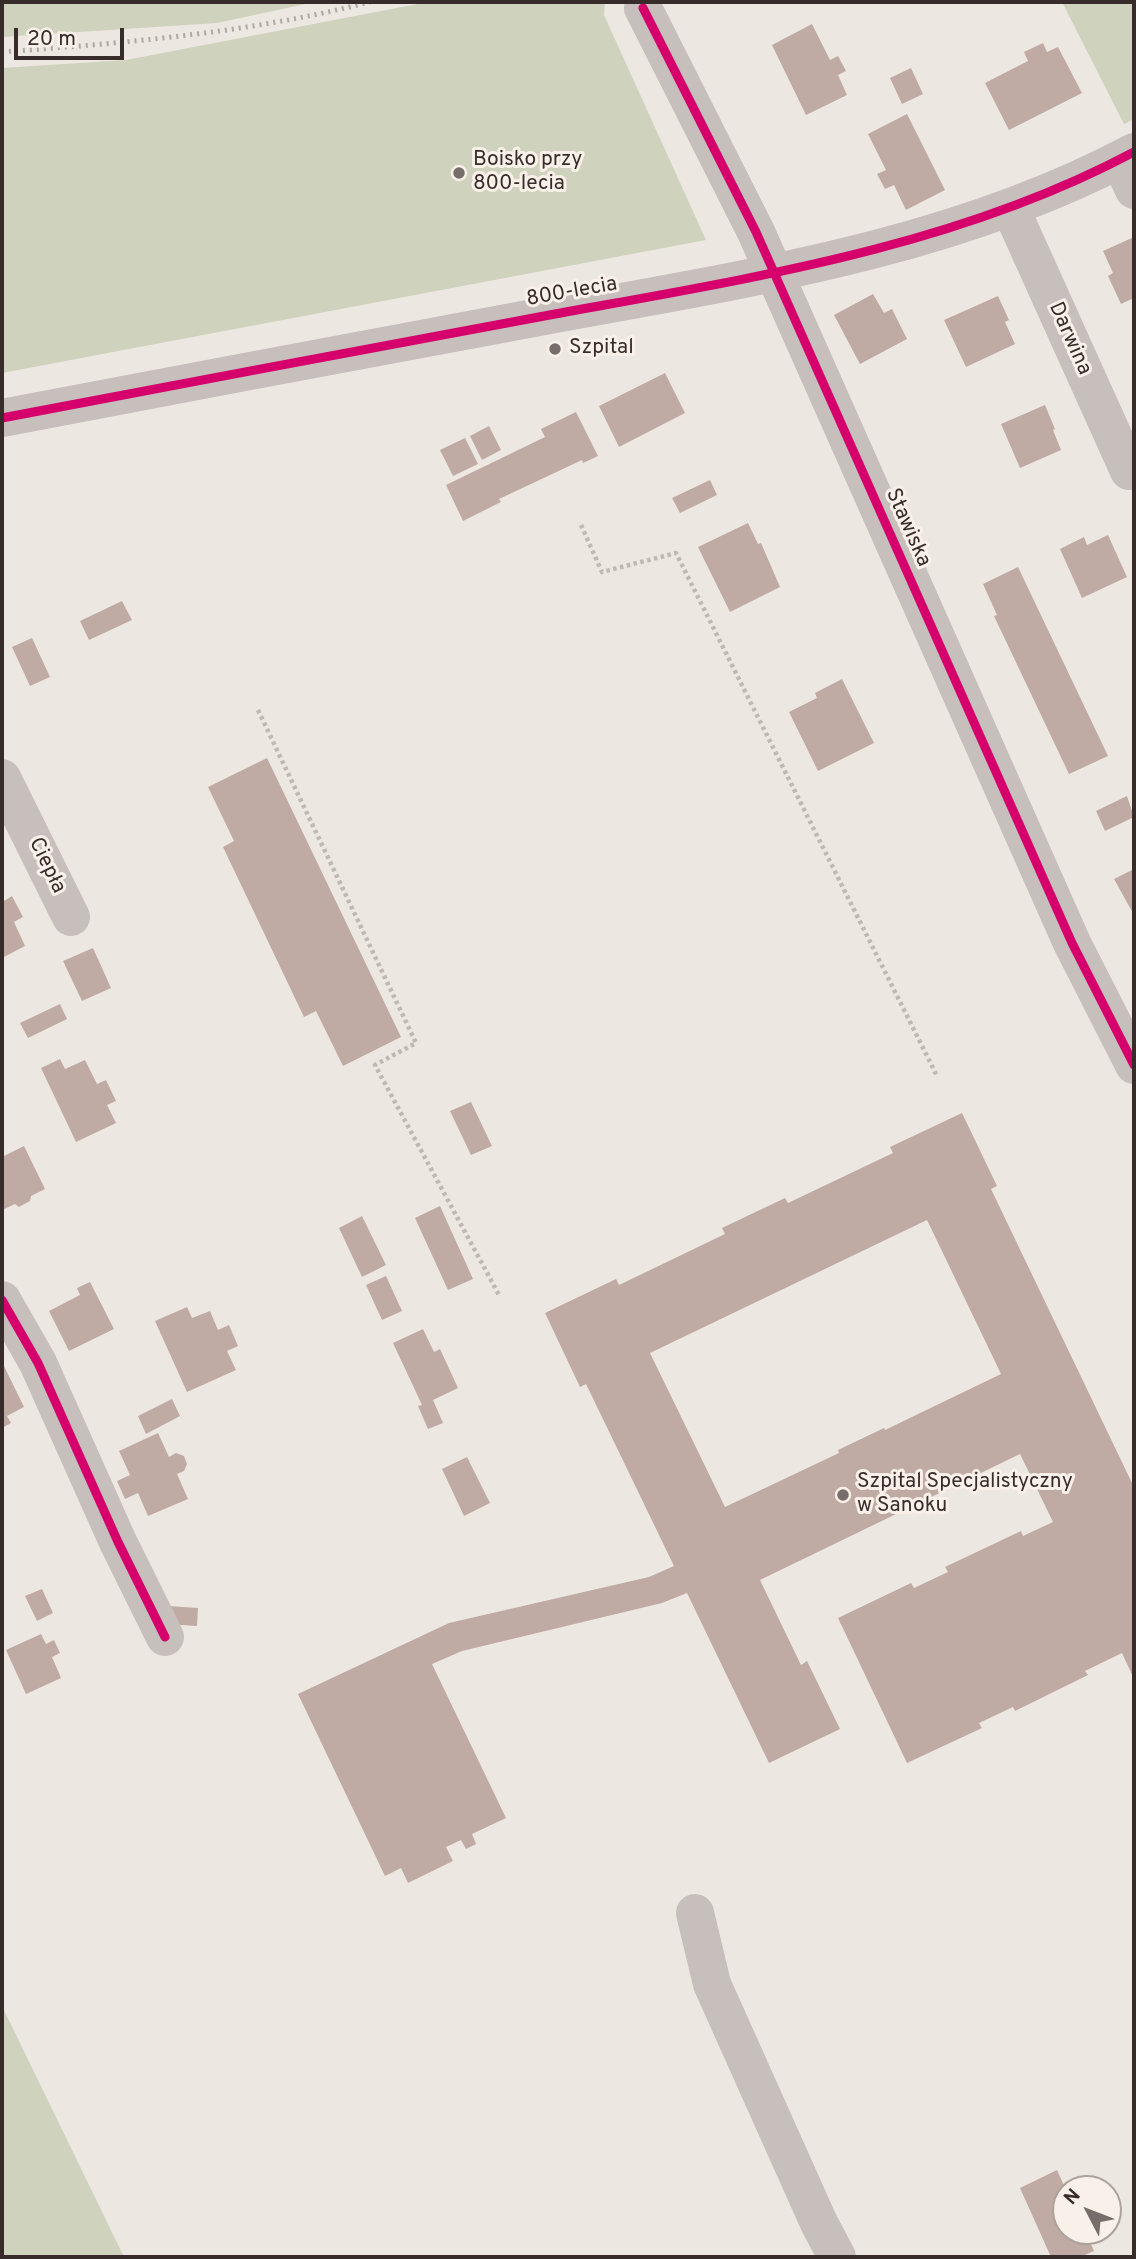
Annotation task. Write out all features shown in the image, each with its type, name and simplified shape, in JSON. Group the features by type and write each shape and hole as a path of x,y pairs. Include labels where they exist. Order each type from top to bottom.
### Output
{"street":[{"name":"Stawiska","path":"643,8 776,274 1072,943 1134,1065"},
{"name":"800-lecia","path":"2,418 776,274 924,236 1130,167"},
{"name":"Darwina","path":"1010,207 1129,471"},
{"name":"Ciepła","path":"2,778 71,917"},
{"path":"2,1300 38,1363 118,1542 165,1637"},
{"path":"695,1913 712,1984 819,2223 837,2257"}],"path":[{"path":"580,525 602,572 676,553 937,1076"},
{"path":"258,710 416,1043 375,1065 499,1295"}],"green space":[{"path":"2,2 315,2 217,23 2,37"},
{"path":"428,2 605,2 604,15 706,240 2,373 2,68 126,60"},
{"path":"1062,2 1134,2 1134,119 1124,124"},
{"path":"2,2006 124,2257 2,2257"}],"building":[{"path":"812,24 830,60 838,56 846,71 838,75 847,95 806,115 772,45"},
{"path":"1043,43 1047,52 1058,47 1082,93 1009,130 985,83 1028,61 1024,52"},
{"path":"911,68 923,94 902,104 890,78"},
{"path":"907,114 945,190 906,210 894,185 885,189 877,174 886,170 868,134"},
{"path":"1134,237 1134,298 1121,304 1108,276 1113,273 1103,251"},
{"path":"873,294 884,313 892,309 907,339 860,364 834,315"},
{"path":"998,296 1009,320 1005,322 1015,344 966,367 944,320"},
{"path":"665,373 685,413 619,447 599,406"},
{"path":"1045,405 1061,450 1020,468 1001,424"},
{"path":"576,412 598,456 583,463 582,460 499,499 501,502 463,521 446,485 545,437 541,429"},
{"path":"489,426 501,450 482,460 470,436"},
{"path":"465,438 478,464 453,476 440,450"},
{"path":"710,480 717,495 680,513 672,498"},
{"path":"748,523 758,544 761,543 780,587 730,612 698,547"},
{"path":"1108,535 1127,577 1082,598 1060,549 1084,537 1087,545"},
{"path":"1018,567 1108,756 1069,774 994,616 997,615 983,584"},
{"path":"122,601 132,620 89,640 80,621"},
{"path":"32,638 50,677 30,686 12,647"},
{"path":"842,679 874,743 818,771 789,712 817,698 815,693"},
{"path":"267,758 401,1037 343,1066 316,1011 304,1017 223,847 234,841 208,787"},
{"path":"1127,796 1134,817 1105,831 1096,811"},
{"path":"1134,869 1134,915 1114,879"},
{"path":"12,896 23,917 14,922 25,946 2,958 2,897 4,901"},
{"path":"93,948 111,988 82,1001 63,961"},
{"path":"60,1004 67,1019 28,1038 20,1023"},
{"path":"60,1059 65,1069 85,1060 97,1084 106,1080 116,1101 107,1105 116,1123 76,1142 41,1068"},
{"path":"471,1102 492,1146 471,1155 450,1111"},
{"name":"Szpital Specjalistyczny w Sanoku","path":"962,1113 997,1186 991,1189 1132,1483 1134,1482 1134,1679 1122,1653 1085,1671 1088,1675 1015,1711 1013,1707 979,1723 982,1728 907,1763 838,1618 911,1583 914,1588 948,1572 945,1567 1021,1531 1023,1536 1053,1522 1020,1454 760,1580 801,1665 807,1661 840,1729 769,1763 687,1593 662,1603 462,1651 432,1664 506,1818 472,1834 476,1844 466,1849 461,1840 446,1847 453,1861 408,1883 401,1868 385,1876 298,1694 449,1623 649,1577 674,1566 586,1384 580,1387 545,1313 616,1279 619,1285 725,1234 722,1228 785,1198 788,1203 893,1153 890,1147","holes":["927,1220 1001,1374 838,1450 839,1453 725,1507 650,1353"]},
{"path":"24,1146 45,1189 31,1196 30,1201 19,1207 15,1204 2,1210 2,1157"},
{"path":"440,1206 473,1279 448,1290 415,1218"},
{"path":"362,1216 386,1265 362,1277 339,1228"},
{"path":"386,1276 402,1311 382,1320 366,1285"},
{"path":"90,1282 114,1329 69,1351 49,1311 80,1295 77,1288"},
{"path":"187,1307 192,1318 210,1311 218,1330 229,1325 238,1346 227,1351 236,1370 187,1392 155,1321"},
{"path":"423,1329 434,1352 440,1349 458,1388 433,1400 443,1423 428,1429 418,1406 422,1405 393,1343"},
{"path":"2,1362 24,1407 7,1416 11,1423 2,1428"},
{"path":"172,1399 180,1416 146,1434 138,1416"},
{"path":"158,1433 169,1457 176,1453 184,1456 187,1464 184,1471 177,1474 188,1499 148,1516 138,1493 125,1499 117,1481 130,1475 119,1451"},
{"path":"467,1457 490,1503 464,1516 442,1469"},
{"path":"42,1589 53,1613 37,1621 25,1596"},
{"path":"168,1606 198,1608 197,1626 167,1624"},
{"path":"41,1634 46,1644 54,1640 60,1653 52,1657 61,1678 26,1694 6,1650"},
{"path":"1057,2170 1059,2175 1052,2175 1052,2245 1091,2245 1094,2251 1080,2257 1051,2257 1020,2188"}],"railway":[{"path":"2,52 233,29 370,2"}],"cycle path":[{"path":"643,8 756,232 1072,943 1134,1065"},
{"path":"2,418 704,287 852,255 925,236 996,212 1066,185 1134,152"},
{"path":"2,1300 38,1363 118,1542 165,1637"}],"place":[{"name":"Boisko przy 800-lecia","path":"459,173"},
{"name":"Szpital","path":"555,349"},
{"name":"Szpital Specjalistyczny w Sanoku","path":"843,1495"}]}
